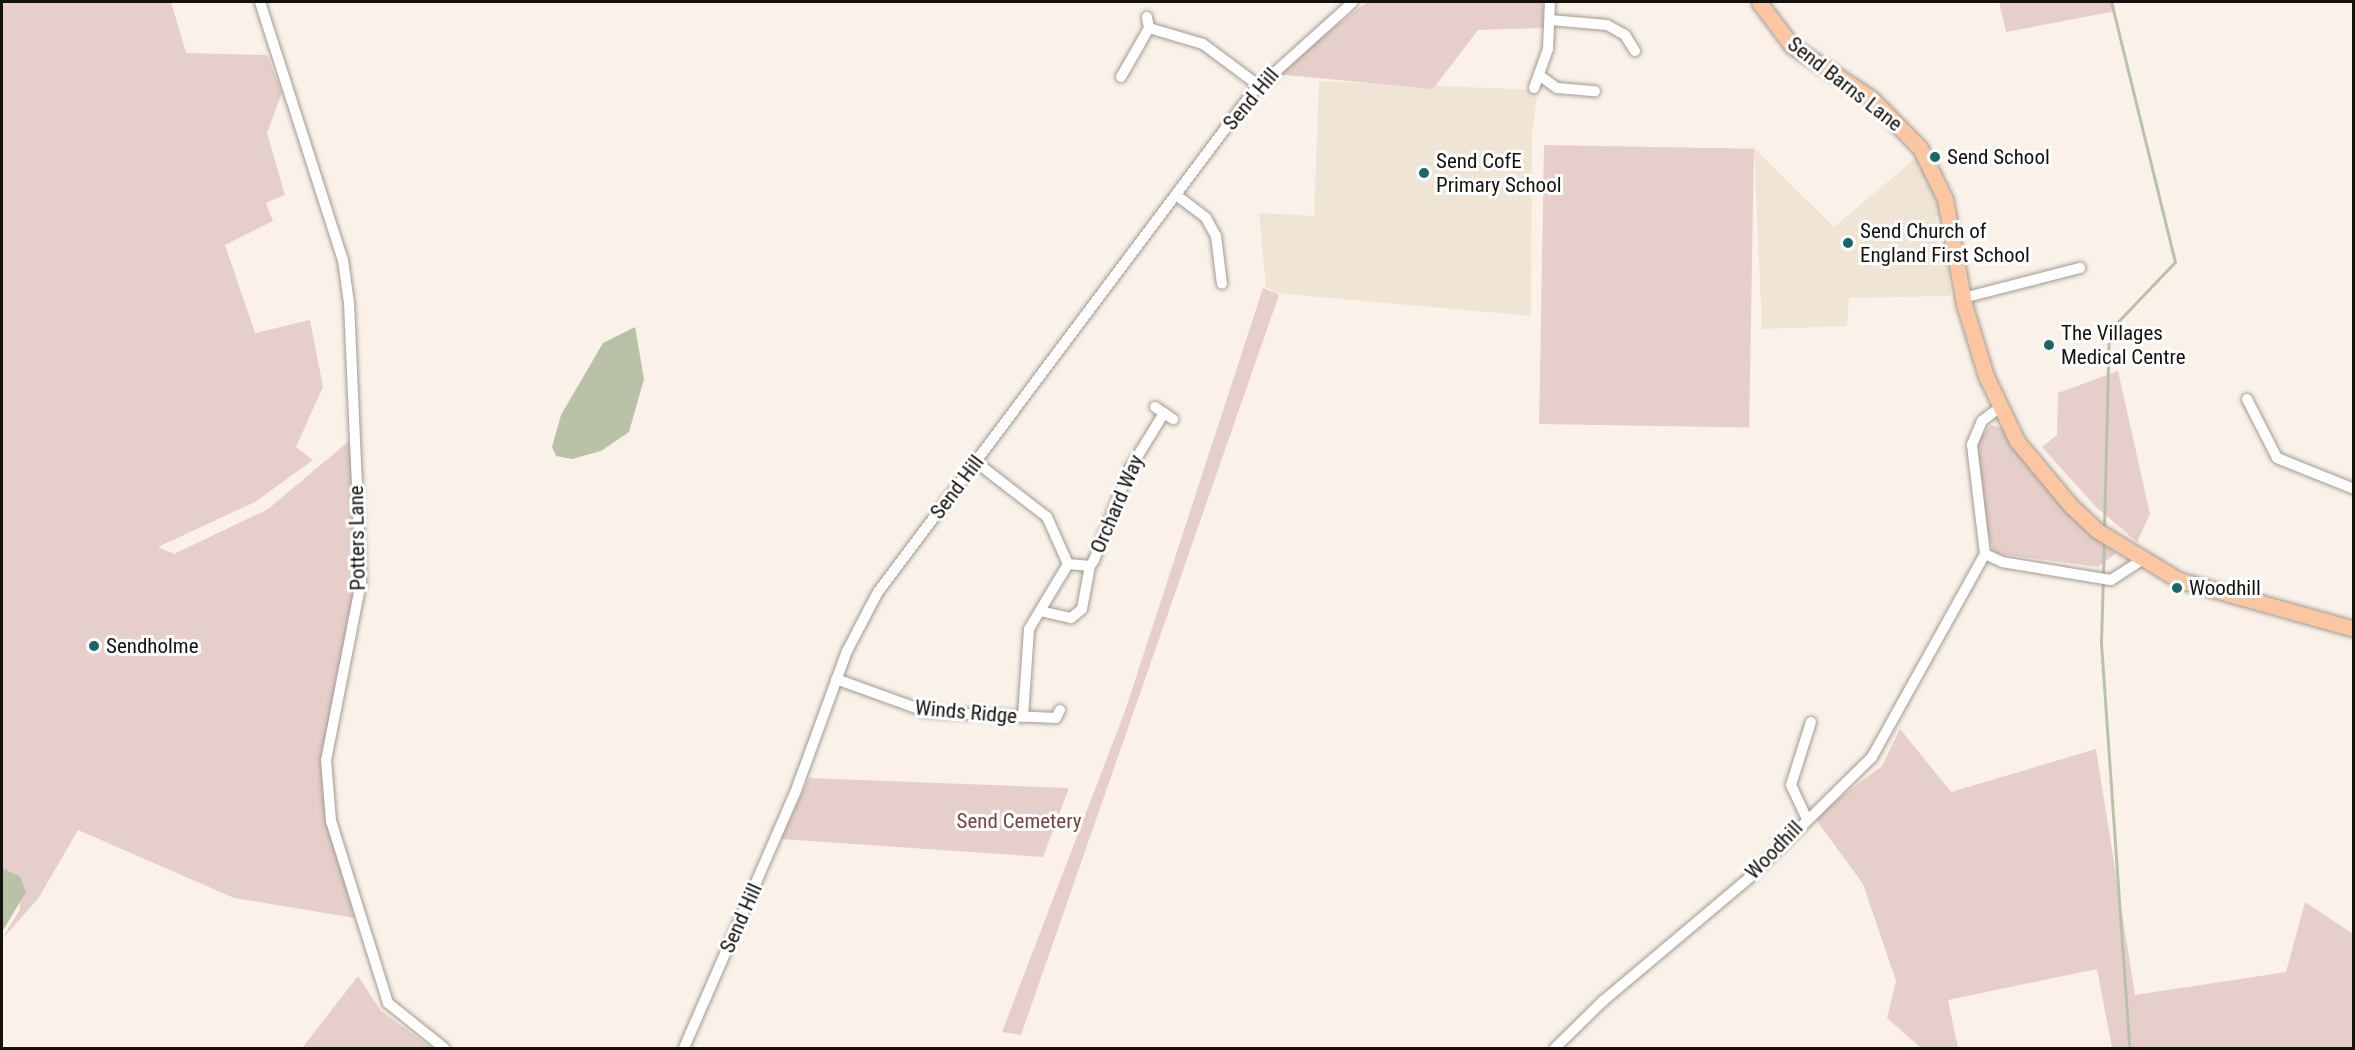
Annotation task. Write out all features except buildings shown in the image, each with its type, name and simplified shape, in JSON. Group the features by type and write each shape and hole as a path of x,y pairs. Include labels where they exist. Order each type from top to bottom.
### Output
{"main road":[{"name":"Send Barns Lane","path":"1759,2 1792,46 1870,98 1920,148 1945,199 1963,298 1999,408 2039,471 2104,535 2142,560 2220,596 2354,629"}],"street":[{"name":"Potters Lane","path":"260,2 270,47 343,260 349,303 361,582 326,760 331,821 388,1003 444,1048"},
{"name":"Send Hill","path":"684,1048 795,793 836,678 878,592 1176,195 1253,78 1353,2"},
{"path":"1534,88 1539,75 1550,20 1550,2"},
{"path":"1550,20 1607,25 1625,35 1635,51"},
{"path":"1121,77 1148,22 1203,44 1253,78"},
{"path":"1539,75 1557,88 1594,91"},
{"path":"1176,195 1211,227 1222,284"},
{"path":"1963,298 2080,268"},
{"path":"2247,399 2277,458 2354,489"},
{"path":"1999,408 1982,421 1972,444 1985,554 2002,562 2109,579 2142,560"},
{"name":"Orchard Way","path":"1041,611 1071,618 1083,609 1090,566 1129,470 1164,413"},
{"name":"Orchard Way","path":"976,462 1047,517 1060,537 1068,564 1026,639 1023,717"},
{"name":"Woodhill","path":"1555,1048 1750,877 1806,817 1872,757 1985,554"},
{"name":"Orchard Way","path":"1068,564 1090,566"},
{"name":"Winds Ridge","path":"836,678 927,712 1056,718 1060,710"},
{"path":"1806,817 1791,785 1811,722"}],"shaded area":[{"name":"Send CofE Primary School","path":"1319,81 1538,90 1532,133 1531,316 1275,293 1266,287 1259,213 1314,216"},
{"name":"Send Church of England First School","path":"1754,148 1834,227 1918,156 1942,213 1936,217 1940,259 1948,259 1950,296 1849,298 1847,326 1762,329"},
{"path":"635,327 644,379 629,432 601,451 572,459 556,456 552,447 561,415 603,343"},
{"path":"2,868 20,876 26,892 2,932"}],"green space":[{"path":"2,2 171,2 186,53 267,55 282,93 267,133 285,195 266,203 273,221 225,245 255,333 310,320 323,387 296,447 313,460 255,502 158,547 174,554 268,509 349,441 357,532 355,602 336,680 327,824 355,918 234,898 78,830 38,899 2,939 20,909 20,876 2,868"},
{"path":"1367,2 1543,2 1544,28 1478,30 1433,89 1275,74"},
{"path":"1999,2 2113,2 2116,11 2006,32"},
{"path":"1544,145 1754,149 1749,428 1539,424"},
{"path":"1263,288 1279,295 1021,1035 1002,1032 1125,711"},
{"path":"2118,371 2150,514 2137,542 2095,506 2042,447 2057,435 2058,393"},
{"path":"1991,425 2002,428 2096,537 2116,553 2098,567 1994,553 1983,517 1977,440"},
{"path":"1900,729 1951,792 2096,749 2135,995 2286,972 2305,902 2353,934 2353,1048 2112,1048 2097,969 1948,1000 1958,1048 1921,1048 1887,1018 1896,981 1863,884 1814,817 1882,766"},
{"name":"Send Cemetery","path":"809,778 1069,788 1043,857 781,839"},
{"path":"358,976 381,1011 432,1048 302,1048"}],"waterway":[{"path":"2104,529 2109,331 2175,262 2111,2"},
{"path":"2104,541 2101,643 2129,1048"}],"place":[{"name":"Send School","path":"1935,157"},
{"name":"Send CofE Primary School","path":"1424,173"},
{"name":"Send Church of England First School","path":"1848,243"},
{"name":"The Villages Medical Centre","path":"2049,345"},
{"name":"Woodhill","path":"2177,588"},
{"name":"Sendholme","path":"94,646"}]}
